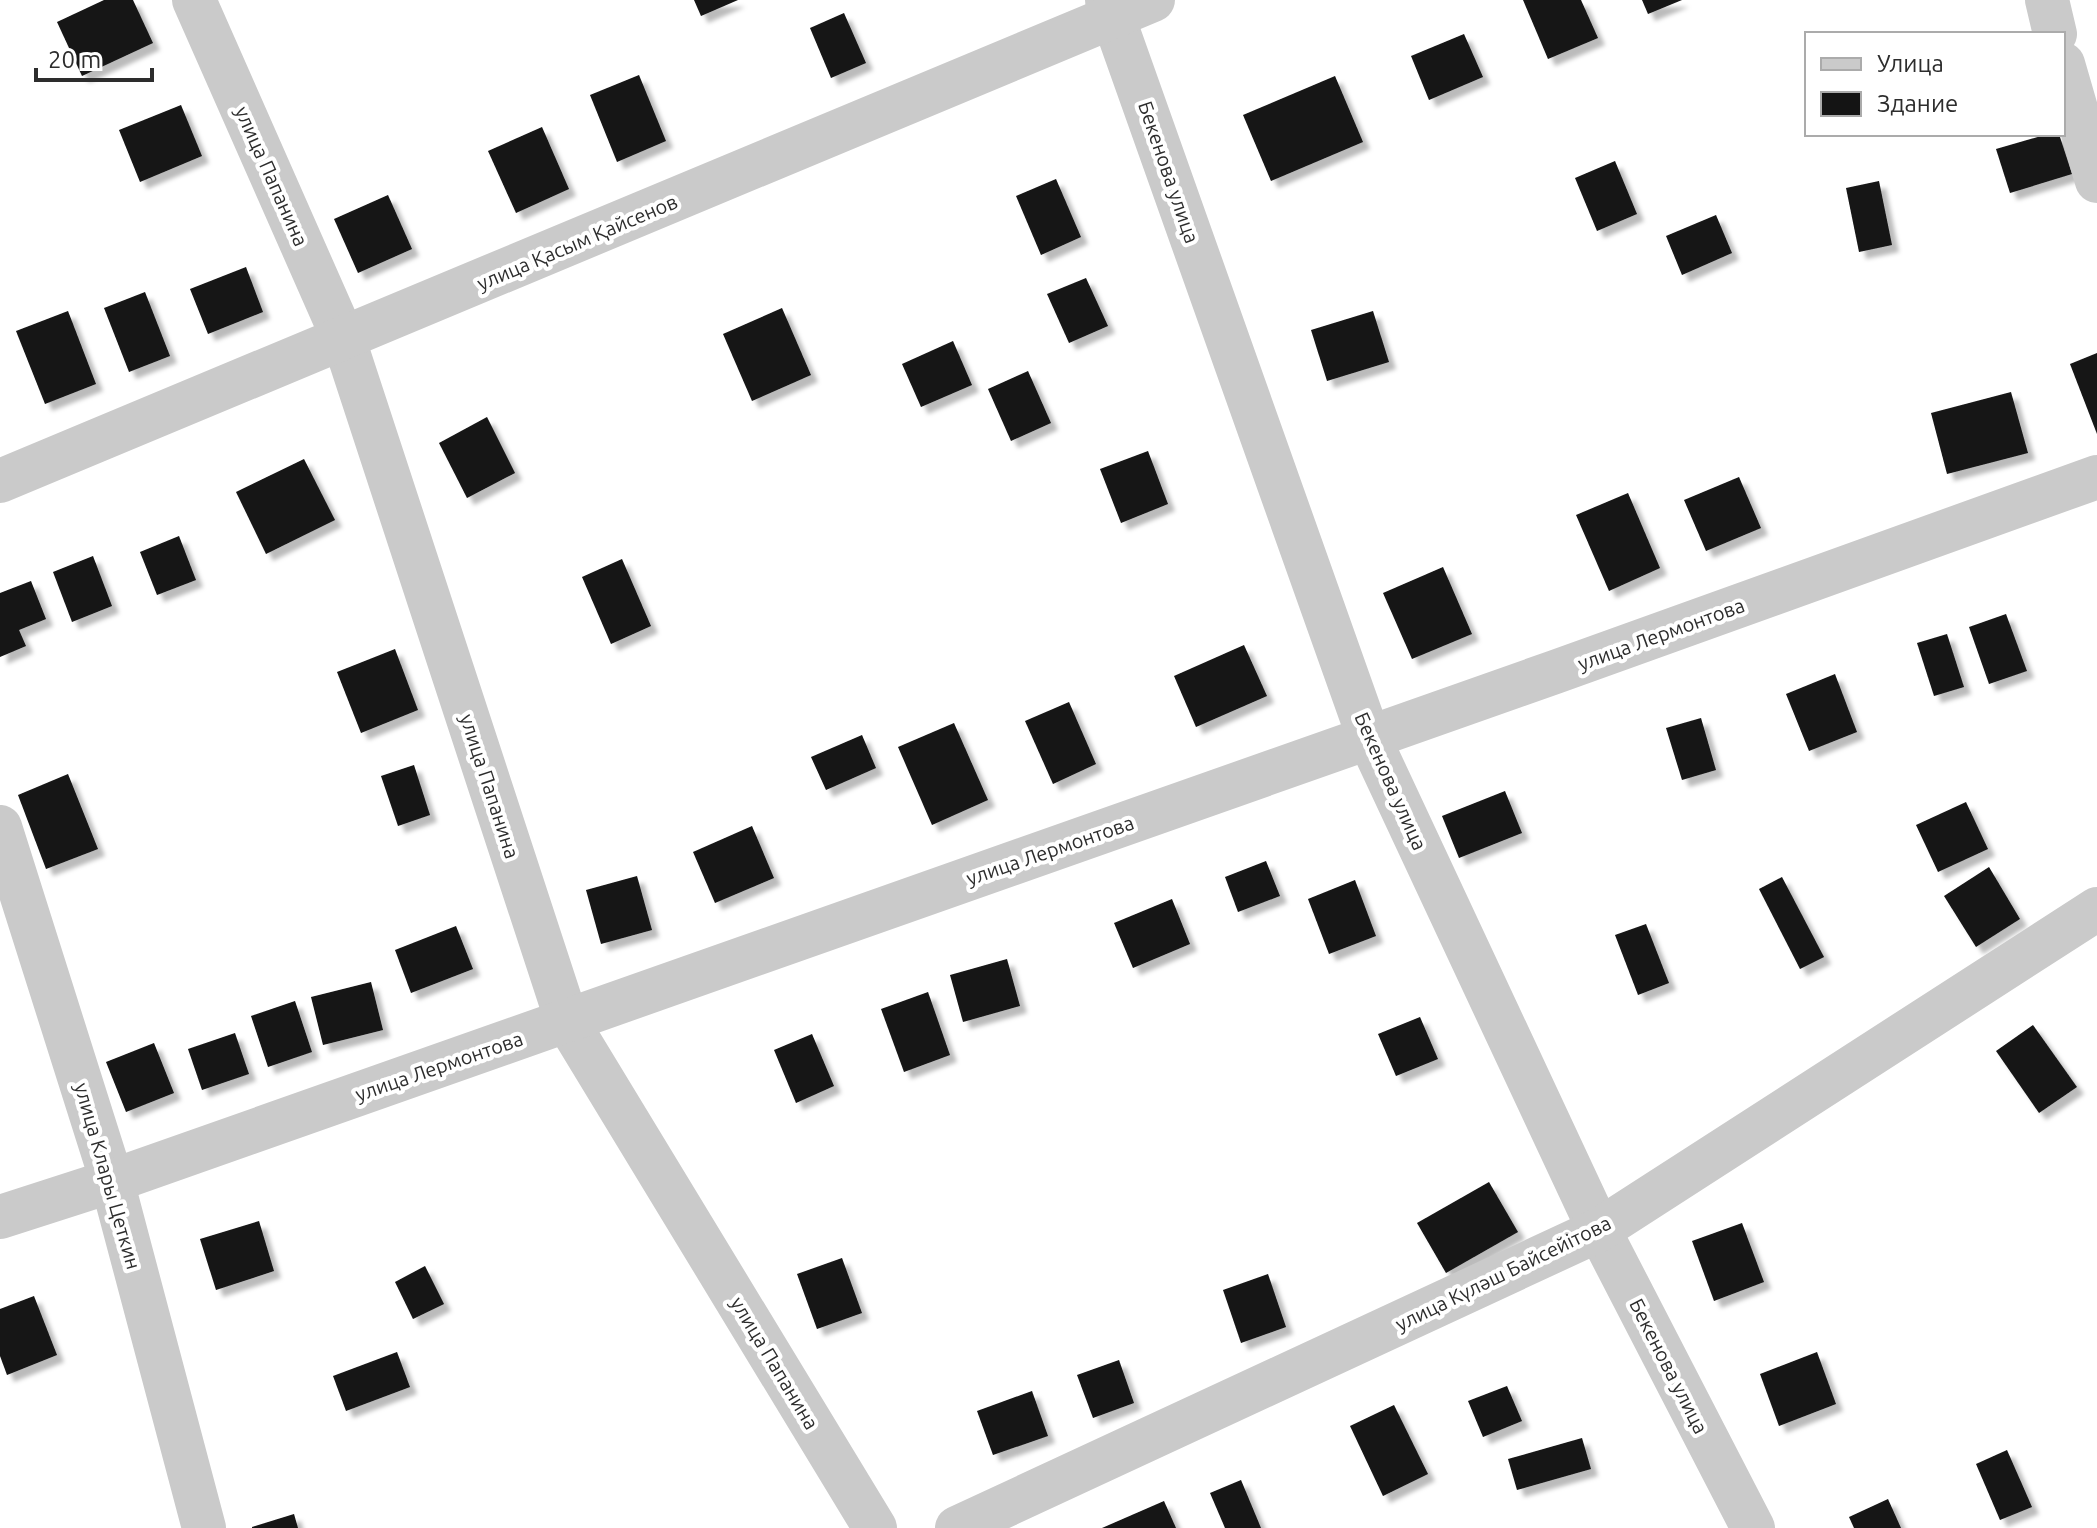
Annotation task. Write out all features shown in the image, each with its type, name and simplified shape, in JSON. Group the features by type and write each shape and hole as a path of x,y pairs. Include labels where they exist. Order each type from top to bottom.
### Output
{"street":[{"name":"улица Папанина","path":"194,0 344,340 567,1021 875,1528"},
{"path":"2047,0 2055,32"},
{"name":"улица Қасым Қайсенов","path":"0,481 344,340 1125,5"},
{"name":"Бекенова улица","path":"1125,5 1369,738 1599,1230 1753,1528"},
{"path":"2065,71 2097,181"},
{"name":"улица Лермонтова","path":"0,1217 112,1181 1369,738 2097,477"},
{"name":"улица Клары Цеткин","path":"0,827 112,1181 204,1528"},
{"name":"улица Күләш Байсейітова","path":"957,1528 1599,1230 2097,909"}],"building":[{"path":"104,0 133,0 153,43 82,76 57,22"},
{"path":"694,0 738,0 701,16"},
{"path":"1523,0 1581,0 1598,38 1548,59"},
{"path":"1642,0 1682,0 1648,14"},
{"path":"844,13 866,63 831,78 810,28"},
{"path":"1464,34 1483,77 1429,100 1411,56"},
{"path":"639,75 666,141 617,162 590,95"},
{"path":"1335,76 1363,142 1271,181 1243,115"},
{"path":"181,105 202,156 140,182 119,130"},
{"path":"542,127 569,189 516,213 488,151"},
{"path":"2041,136 2060,136 2072,174 2010,193 1996,149"},
{"path":"1615,161 1637,214 1597,231 1575,178"},
{"path":"1056,179 1081,237 1041,255 1016,196"},
{"path":"1879,181 1892,245 1859,252 1846,188"},
{"path":"388,195 412,249 358,273 334,219"},
{"path":"1716,215 1732,253 1682,275 1666,236"},
{"path":"246,267 263,312 208,334 190,289"},
{"path":"1086,278 1108,326 1069,343 1047,294"},
{"path":"145,292 170,356 129,372 104,308"},
{"path":"782,308 811,375 752,401 723,334"},
{"path":"68,311 96,384 45,404 16,331"},
{"path":"1373,311 1389,362 1327,381 1311,330"},
{"path":"953,341 972,385 921,407 902,364"},
{"path":"2097,353 2097,434 2070,364"},
{"path":"1028,371 1051,423 1011,441 988,389"},
{"path":"2011,392 2028,453 1947,474 1931,413"},
{"path":"487,417 515,473 467,498 439,443"},
{"path":"1148,451 1168,504 1121,523 1100,469"},
{"path":"304,459 335,520 266,554 236,492"},
{"path":"1739,477 1761,528 1706,551 1684,500"},
{"path":"1628,493 1660,568 1609,591 1576,515"},
{"path":"179,536 196,580 157,595 140,552"},
{"path":"93,556 112,606 72,622 53,572"},
{"path":"622,559 651,626 611,644 582,577"},
{"path":"1443,567 1472,634 1412,659 1383,593"},
{"path":"31,581 46,619 19,630 26,646 0,657 0,593"},
{"path":"2006,614 2027,671 1989,684 1969,627"},
{"path":"1947,634 1964,687 1934,696 1917,643"},
{"path":"1244,645 1267,696 1196,727 1174,676"},
{"path":"395,649 418,710 361,733 337,672"},
{"path":"1835,674 1857,732 1809,751 1786,694"},
{"path":"1069,702 1096,764 1053,784 1025,721"},
{"path":"1701,718 1716,770 1682,780 1666,728"},
{"path":"954,723 988,800 932,825 898,747"},
{"path":"862,735 876,768 826,790 811,757"},
{"path":"414,765 430,815 398,826 381,776"},
{"path":"68,774 98,849 46,869 18,795"},
{"path":"1505,791 1522,833 1459,858 1442,816"},
{"path":"1966,802 1988,849 1938,872 1916,825"},
{"path":"752,826 774,878 715,903 693,852"},
{"path":"1266,861 1280,896 1238,912 1225,877"},
{"path":"1989,867 2020,919 1976,947 1944,896"},
{"path":"637,876 652,930 601,944 586,890"},
{"path":"1782,877 1824,957 1800,969 1759,889"},
{"path":"1355,880 1376,936 1329,954 1308,899"},
{"path":"1172,899 1190,944 1133,968 1114,923"},
{"path":"1646,924 1669,983 1638,995 1615,935"},
{"path":"456,926 473,969 411,993 395,950"},
{"path":"1007,959 1020,1006 963,1022 950,975"},
{"path":"371,982 383,1030 323,1045 311,997"},
{"path":"928,992 950,1055 904,1072 881,1009"},
{"path":"295,1001 312,1052 268,1067 251,1016"},
{"path":"1420,1017 1438,1059 1396,1076 1378,1034"},
{"path":"2033,1025 2077,1087 2039,1113 1996,1051"},
{"path":"235,1033 249,1074 202,1090 188,1049"},
{"path":"812,1034 834,1086 796,1103 774,1050"},
{"path":"154,1043 174,1093 126,1112 106,1062"},
{"path":"1489,1182 1518,1232 1446,1273 1417,1223"},
{"path":"259,1221 274,1271 216,1290 200,1239"},
{"path":"1742,1223 1764,1282 1714,1301 1692,1241"},
{"path":"842,1258 862,1313 817,1329 797,1274"},
{"path":"425,1266 444,1304 413,1319 395,1282"},
{"path":"1268,1274 1286,1327 1241,1343 1223,1290"},
{"path":"34,1296 57,1355 7,1375 0,1356 0,1309"},
{"path":"397,1352 410,1387 346,1411 333,1376"},
{"path":"1817,1352 1836,1404 1779,1426 1760,1374"},
{"path":"1119,1360 1134,1403 1093,1418 1077,1375"},
{"path":"1507,1386 1522,1421 1483,1437 1468,1401"},
{"path":"1032,1391 1048,1436 993,1455 977,1411"},
{"path":"1394,1405 1428,1474 1383,1496 1350,1426"},
{"path":"1582,1438 1591,1469 1517,1490 1508,1459"},
{"path":"2007,1450 2032,1507 2000,1520 1976,1464"},
{"path":"1241,1480 1261,1528 1225,1528 1210,1493"},
{"path":"1888,1499 1901,1528 1854,1528 1849,1517"},
{"path":"1164,1501 1176,1528 1102,1528"},
{"path":"294,1514 298,1528 252,1528 252,1527"}]}
